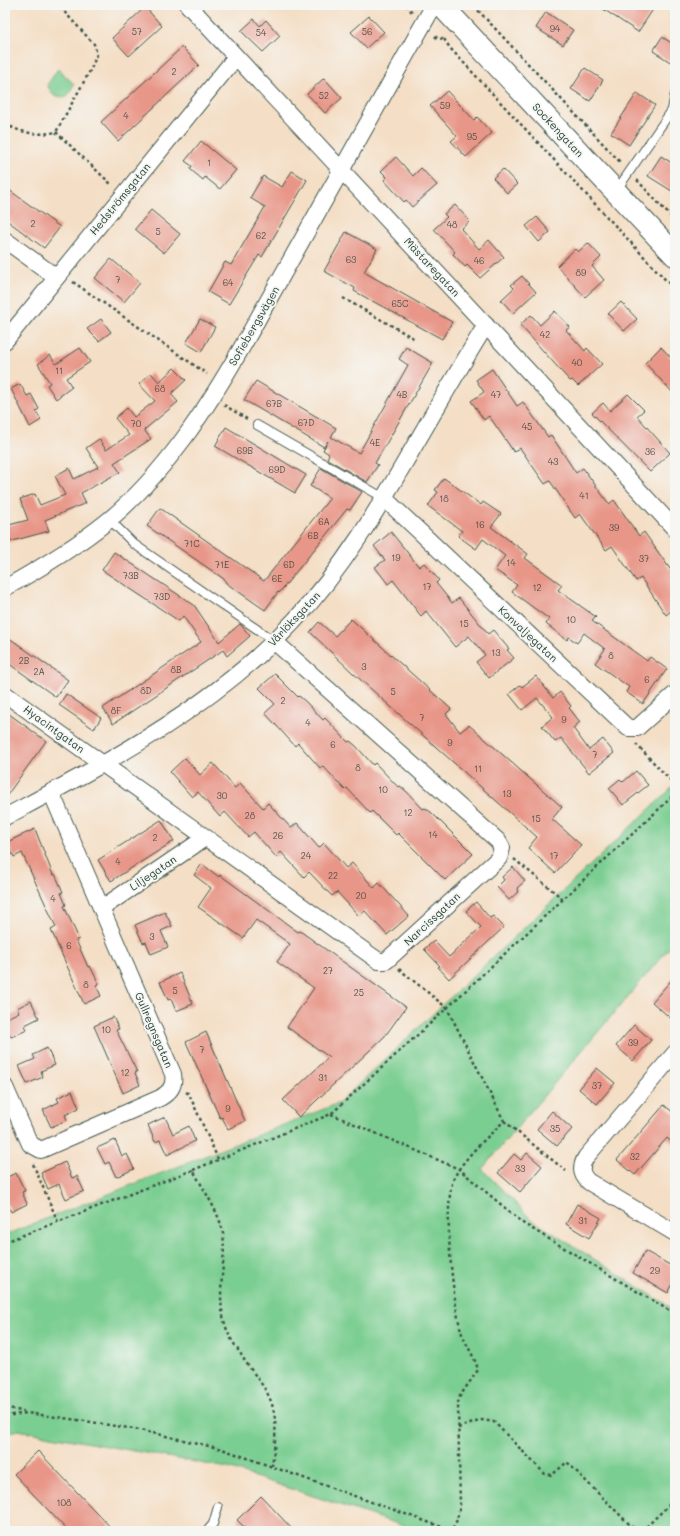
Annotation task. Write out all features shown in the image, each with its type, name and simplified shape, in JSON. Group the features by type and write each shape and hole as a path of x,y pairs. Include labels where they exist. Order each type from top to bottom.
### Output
{"street":[{"name":"Mästaregatan","path":"188,5 675,529"},
{"name":"Sofiebergsvägen","path":"5,588 85,538 110,520 153,477 190,430 221,384 434,5"},
{"name":"Sockengatan","path":"441,5 675,255"},
{"name":"Hedströmsgatan","path":"5,341 236,57"},
{"path":"5,240 56,277"},
{"name":"Vårlöksgatan","path":"5,817 102,765 202,702 274,641 318,594 350,550 384,498 486,325"},
{"name":"Konvaljegatan","path":"384,498 622,722 632,729"},
{"path":"274,641 498,841 502,848"},
{"name":"Hyacintgatan","path":"5,694 102,765"},
{"path":"632,729 637,728 648,720 675,694"},
{"path":"102,765 373,957 383,962 388,960"},
{"name":"Gullregnsgatan","path":"51,792 173,1074 173,1084"},
{"name":"Liljegatan","path":"102,908 205,838"},
{"name":"Narcissgatan","path":"388,960 499,858 502,848"},
{"path":"675,1054 586,1157 581,1170 582,1174 589,1182 675,1233"},
{"path":"5,1087 28,1140 37,1149 46,1149 160,1098 166,1094 173,1084"}],"lane":[{"path":"615,192 672,110 675,94"},
{"path":"257,425 384,498"},
{"path":"110,520 134,544 274,641"},
{"path":"207,1531 213,1524 218,1508"}],"path":[{"path":"5,124 22,132 44,135 56,132 91,69 97,54 94,44 58,5"},
{"path":"474,6 675,221"},
{"path":"444,39 450,48 675,290"},
{"path":"56,132 123,195"},
{"path":"56,277 68,279 221,384"},
{"path":"343,298 415,339"},
{"path":"211,398 257,425"},
{"path":"632,729 634,742 675,785"},
{"path":"5,1242 193,1170 331,1114 447,1008 675,794"},
{"path":"502,848 563,899"},
{"path":"388,960 447,1008 504,1121 568,1173 581,1170"},
{"path":"173,1084 189,1094 218,1160"},
{"path":"331,1114 459,1169 524,1224 675,1313"},
{"path":"5,1407 27,1413 99,1423 182,1439 222,1449 452,1531 460,1506 458,1403 460,1396 478,1370 474,1356 463,1335 456,1308 449,1212 454,1180 459,1169 504,1121"},
{"path":"37,1149 32,1162 58,1222"},
{"path":"193,1170 213,1207 223,1232 223,1262 219,1295 227,1330 252,1372 266,1391 273,1407 275,1436 272,1466"},
{"path":"5,1416 27,1413"},
{"path":"458,1428 482,1420 494,1422 545,1474 552,1475 567,1462 636,1531"},
{"path":"642,1531 675,1499"}],"green space":[{"path":"58,69 74,84 67,97 54,96 47,85"},
{"path":"675,785 675,941 482,1169 532,1220 675,1310 675,1531 419,1531 228,1468 18,1430 5,1434 5,1235 339,1103"}],"building":[{"path":"597,5 656,5 638,32"},
{"path":"145,7 162,26 129,56 112,38"},
{"path":"546,12 573,30 563,45 536,28"},
{"path":"369,16 384,32 366,48 351,32"},
{"path":"254,19 260,26 266,20 280,36 263,52 241,31"},
{"path":"662,37 675,45 675,65 653,51"},
{"path":"182,47 199,65 118,141 101,122"},
{"path":"585,68 603,80 590,101 571,89"},
{"path":"324,78 342,98 325,113 307,94"},
{"path":"447,91 474,120 477,117 492,133 466,157 451,141 457,136 430,106"},
{"path":"637,93 655,105 629,145 611,133"},
{"path":"201,141 236,170 220,189 205,177 203,180 190,169 192,166 185,161"},
{"path":"661,156 675,165 675,193 648,176"},
{"path":"396,157 413,176 421,168 437,185 412,207 406,200 404,202 384,180 387,177 381,171"},
{"path":"503,169 517,184 507,193 493,178"},
{"path":"292,171 307,180 262,257 259,255 229,304 208,292 225,262 231,265 265,207 250,198 263,176 282,187"},
{"path":"5,187 60,227 44,248 5,219"},
{"path":"455,205 470,221 461,229 479,249 489,240 504,257 480,278 467,265 465,267 453,254 455,252 434,229 447,217 444,214"},
{"path":"151,210 180,234 164,253 135,229"},
{"path":"537,217 550,232 539,242 526,226"},
{"path":"346,232 377,249 364,272 452,322 442,339 354,291 355,288 324,271"},
{"path":"588,243 601,257 592,266 604,280 585,297 557,266 575,249 578,252"},
{"path":"111,259 140,283 124,302 95,278"},
{"path":"522,276 536,292 513,313 501,300 514,288 511,285"},
{"path":"621,302 637,319 624,331 608,314"},
{"path":"555,311 570,327 566,330 585,351 587,348 602,364 578,386 572,380 570,381 520,325 531,315 540,325"},
{"path":"101,319 111,332 99,341 87,329"},
{"path":"200,319 215,327 201,352 186,343"},
{"path":"406,347 433,363 375,463 378,465 367,482 327,459 329,454 323,450 328,441 324,447 244,400 256,381 336,428 331,437 359,453 408,365 399,359"},
{"path":"661,347 675,362 675,395 645,363"},
{"path":"80,348 90,362 66,378 72,387 56,399 47,385 50,383 38,364 50,355 56,364"},
{"path":"174,368 186,380 171,394 178,402 144,430 151,439 114,463 120,472 81,493 86,503 45,520 49,531 5,543 5,526 28,520 20,499 35,494 40,505 65,495 55,476 69,468 74,479 98,467 86,448 99,439 106,450 129,435 115,418 127,408 134,417 155,401 139,384 151,373 159,382"},
{"path":"492,369 517,406 523,402 548,437 551,435 576,473 583,468 609,504 614,500 639,536 644,532 670,569 675,565 675,608 666,615 641,578 636,581 612,546 606,550 580,514 575,518 550,481 545,484 520,448 514,452 489,416 484,420 471,401 484,392 476,380"},
{"path":"20,384 27,396 31,394 39,409 36,411 41,420 30,427 11,389"},
{"path":"628,394 644,410 637,416 670,453 650,472 592,413 603,403 610,411"},
{"path":"226,427 306,475 295,493 215,446"},
{"path":"321,468 362,492 350,510 347,509 279,593 278,592 265,610 226,583 224,579 147,526 160,508 264,581 330,498 310,486"},
{"path":"444,478 481,505 483,502 501,514 491,527 528,554 525,558 562,585 558,590 596,617 592,621 647,661 650,657 667,669 643,704 626,692 629,687 595,663 605,649 584,633 577,643 569,637 567,640 546,624 549,619 512,592 517,585 495,570 505,556 483,539 476,549 458,536 462,531 428,506 438,492 435,490"},
{"path":"391,532 419,567 424,563 439,580 436,583 452,603 459,598 488,634 493,630 509,649 507,650 514,658 489,678 476,662 485,655 469,636 455,647 426,611 421,616 393,580 388,584 375,567 385,560 374,546"},
{"path":"114,552 194,605 219,642 240,624 250,636 227,656 223,650 113,724 103,708 201,642 183,616 179,621 102,570"},
{"path":"351,619 451,709 446,714 460,732 469,725 562,807 552,819 581,845 555,873 528,848 537,837 353,673 310,632 319,622 335,636"},
{"path":"5,635 68,680 56,697 5,661"},
{"path":"275,674 298,697 299,696 306,702 323,720 325,718 348,742 350,741 356,746 373,765 375,763 398,787 400,786 406,791 423,809 425,808 432,813 473,854 445,880 398,833 396,835 372,811 370,813 347,788 345,790 323,766 320,768 298,743 295,746 265,713 275,704 259,688"},
{"path":"536,676 553,698 560,692 571,706 569,708 580,722 573,728 589,750 603,739 614,753 589,773 561,738 555,742 542,726 553,717 537,698 522,710 509,694 520,685 522,687"},
{"path":"66,694 101,718 94,729 59,705"},
{"path":"5,711 46,741 5,798"},
{"path":"185,758 200,775 213,763 235,788 240,783 263,808 268,803 291,828 297,823 319,848 324,843 346,868 352,863 374,888 379,883 409,916 387,935 365,911 359,916 337,892 332,896 309,872 304,877 281,852 276,857 254,832 248,837 225,812 220,817 198,792 192,797 170,772"},
{"path":"636,771 648,785 623,805 609,788 620,779 623,782"},
{"path":"161,820 174,841 111,881 98,860"},
{"path":"35,829 53,875 55,874 63,892 61,893 66,905 64,906 79,939 76,940 88,967 90,966 99,984 96,985 101,996 84,1004 51,930 56,927 22,853 14,857 7,842"},
{"path":"202,864 219,877 220,875 298,932 300,931 406,1007 385,1036 299,1117 283,1100 329,1057 287,1027 314,988 277,962 290,944 256,920 243,938 198,907 211,888 194,875"},
{"path":"513,867 525,881 517,888 519,891 509,900 497,887 504,880 502,877"},
{"path":"476,902 490,918 493,916 504,927 449,979 438,967 440,966 424,949 434,941 449,957 481,927 466,911"},
{"path":"165,912 172,926 161,931 168,947 151,954 146,942 143,943 135,925"},
{"path":"180,973 193,1004 176,1011 171,999 168,1000 160,982"},
{"path":"675,976 675,1022 652,1002"},
{"path":"31,1001 39,1018 25,1025 27,1030 11,1037 5,1024 5,1019 19,1012 17,1008"},
{"path":"113,1017 119,1029 116,1030 137,1072 135,1073 140,1085 123,1093 94,1026"},
{"path":"634,1025 651,1040 633,1061 616,1046"},
{"path":"206,1032 245,1121 228,1129 222,1117 220,1118 186,1042"},
{"path":"47,1048 55,1065 41,1071 43,1077 27,1084 19,1066 35,1059 33,1055"},
{"path":"597,1068 615,1083 597,1104 579,1089"},
{"path":"72,1091 79,1108 65,1115 67,1120 51,1127 43,1110 59,1102 57,1098"},
{"path":"664,1105 675,1114 675,1145 667,1138 635,1175 617,1160"},
{"path":"552,1111 572,1129 557,1146 537,1129"},
{"path":"165,1117 173,1134 189,1126 195,1141 167,1155 160,1140 155,1142 148,1125"},
{"path":"115,1140 122,1156 127,1154 134,1169 116,1177 109,1162 105,1164 97,1148"},
{"path":"527,1153 542,1166 520,1192 498,1173 514,1154 521,1160"},
{"path":"65,1162 72,1178 77,1176 84,1191 66,1199 59,1184 48,1189 41,1173"},
{"path":"16,1173 25,1191 22,1192 27,1204 11,1212 5,1199 5,1178"},
{"path":"577,1204 601,1218 589,1238 566,1224"},
{"path":"645,1251 675,1268 675,1280 668,1293 633,1273"},
{"path":"38,1451 114,1531 68,1531 14,1474"},
{"path":"261,1496 294,1531 248,1531 237,1520"}]}
